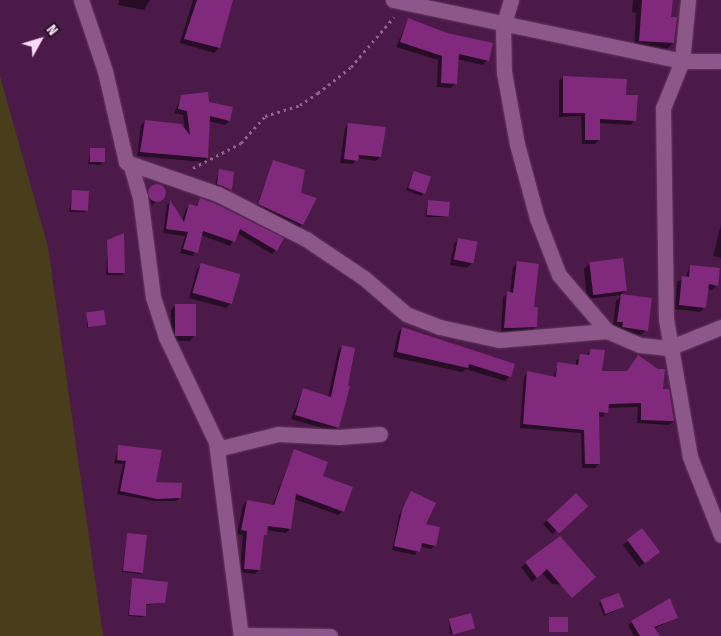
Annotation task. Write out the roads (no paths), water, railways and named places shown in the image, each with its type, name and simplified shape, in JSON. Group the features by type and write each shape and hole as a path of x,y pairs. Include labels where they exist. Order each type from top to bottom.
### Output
{"street":[{"path":"81,0 105,71 126,162 131,166 140,197 153,297 166,337 216,449 241,635 330,636"},
{"path":"511,0 503,26 506,81 517,144 537,218 559,275 607,331"},
{"path":"688,0 682,61 663,108 663,276 669,348 690,457 721,535"},
{"path":"400,2 503,26 682,61 721,61"},
{"path":"126,162 174,176 218,194 306,239 364,278 406,314 440,327 500,340 607,331 640,344 669,348 721,327"},
{"path":"216,449 278,434 338,437 380,434"}]}
